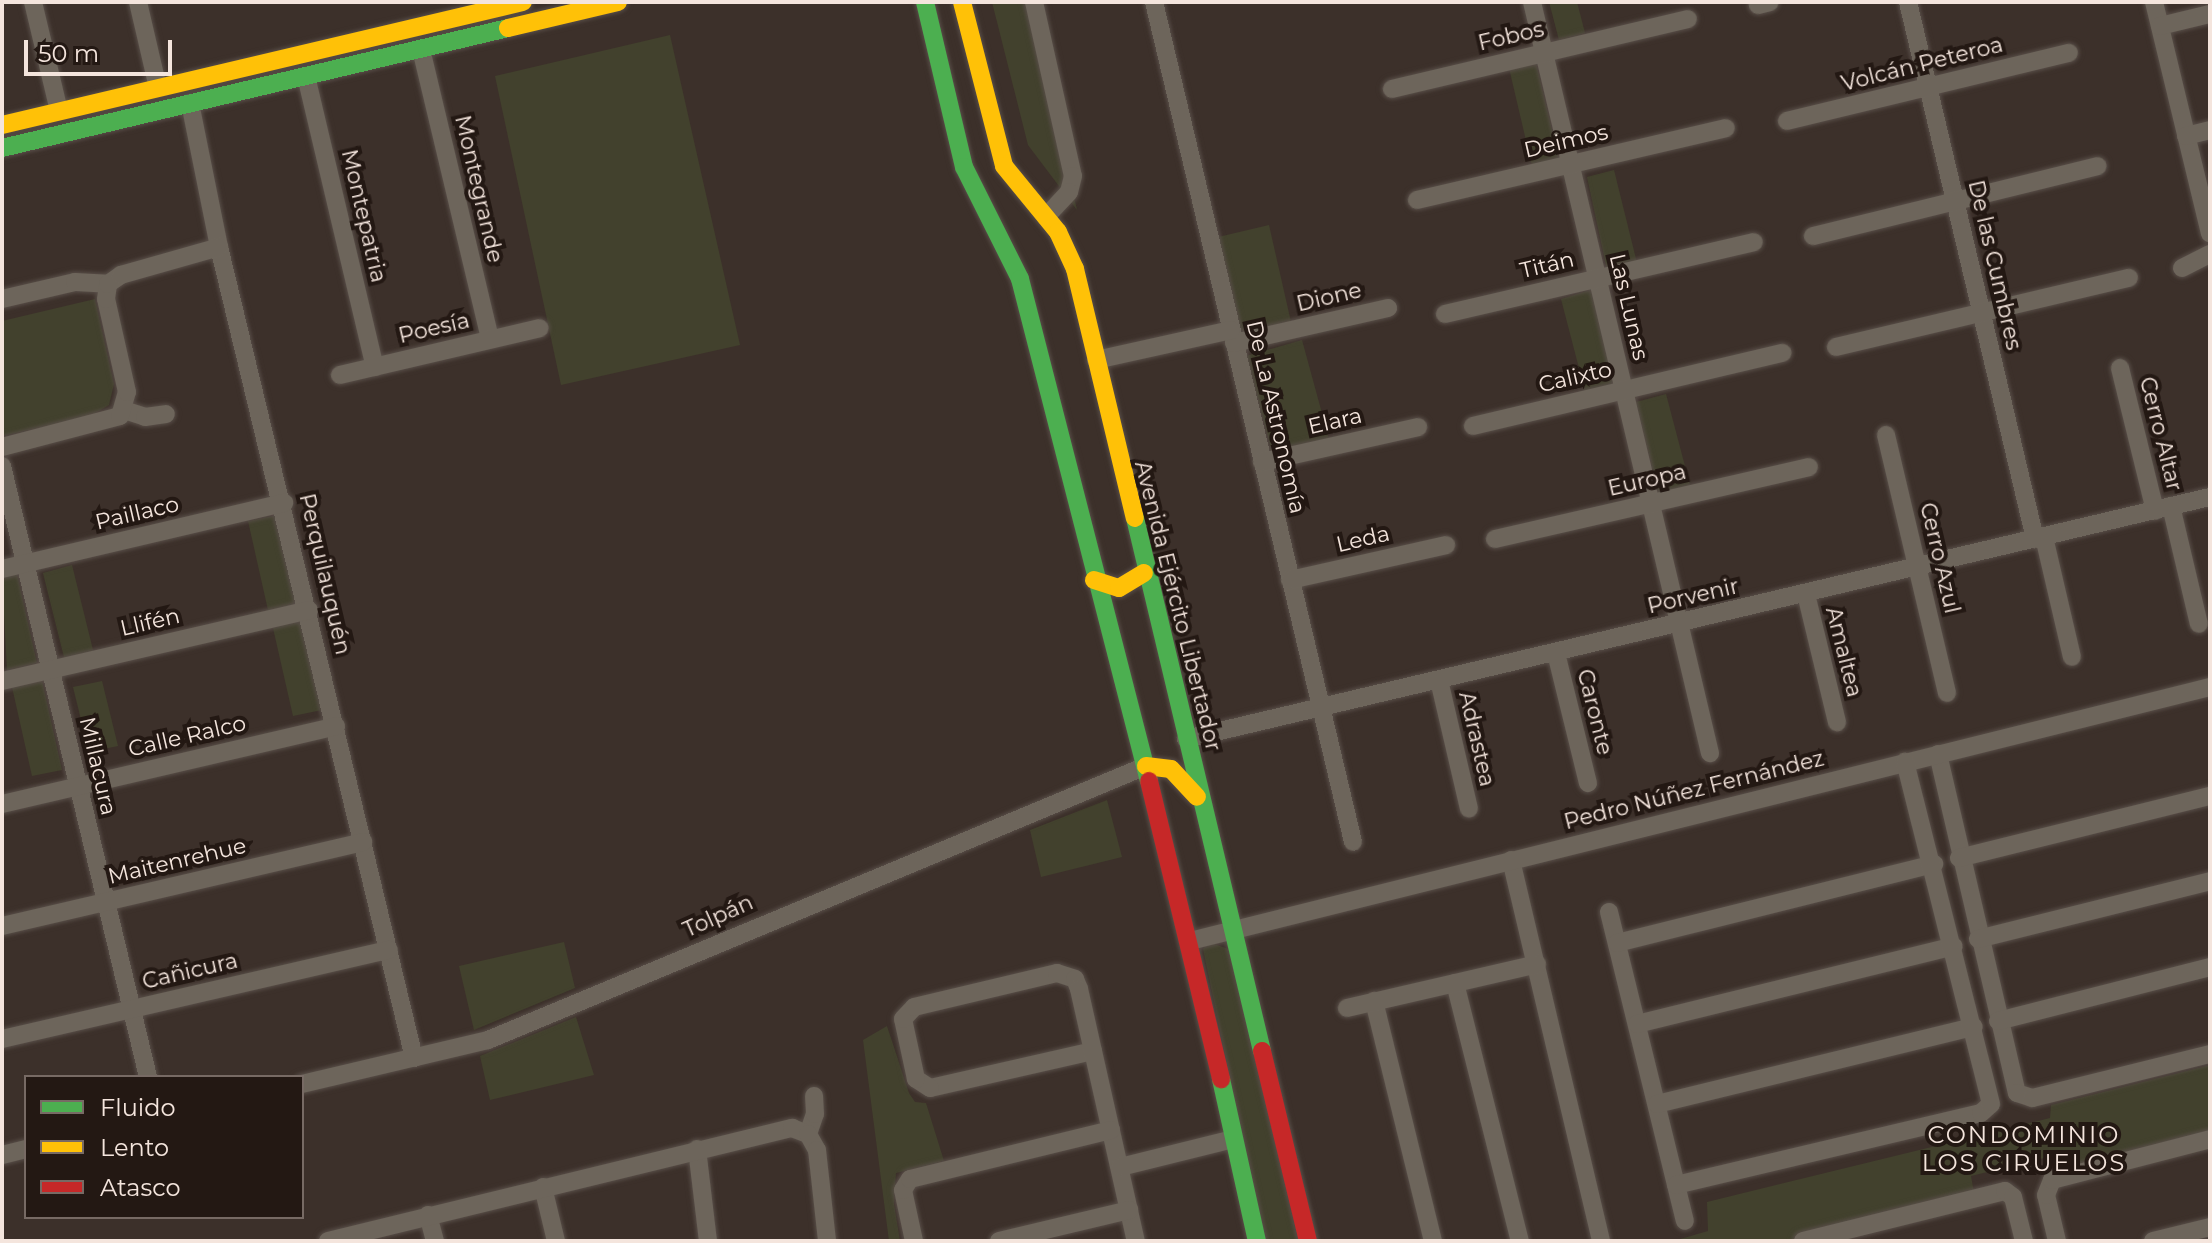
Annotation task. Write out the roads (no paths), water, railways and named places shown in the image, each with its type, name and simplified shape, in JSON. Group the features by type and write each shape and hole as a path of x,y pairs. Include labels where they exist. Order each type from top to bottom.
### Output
{"main road":[{"path":"2,125 523,2"},
{"path":"2,148 618,2"},
{"path":"925,2 964,167 1020,279 1094,580 1146,766 1190,941 1257,1241"},
{"name":"Avenida Ejército Libertador","path":"962,2 1004,166 1046,217 1071,256 1144,573 1308,1241"},
{"path":"1094,580 1119,588 1144,573"},
{"path":"1146,766 1179,774 1201,803"}],"street":[{"path":"33,2 59,111"},
{"path":"138,2 158,88"},
{"path":"1034,2 1073,176 1069,192 1046,217"},
{"name":"De La Astronomía","path":"1154,2 1353,842"},
{"name":"Las Lunas","path":"1532,2 1710,753"},
{"name":"De las Cumbres","path":"1908,2 1982,313 2072,657"},
{"path":"2154,2 2210,233"},
{"path":"2160,26 2210,14"},
{"name":"Fobos","path":"1392,89 1688,19"},
{"name":"Montegrande","path":"421,49 490,339"},
{"name":"Volcán Peteroa","path":"1787,121 2069,53"},
{"name":"Montepatria","path":"306,76 375,367"},
{"name":"Perquilauquén","path":"190,103 219,247 284,503 414,1058"},
{"name":"Deimos","path":"1417,200 1726,128"},
{"path":"2186,136 2210,130"},
{"path":"1813,236 2098,166"},
{"name":"Titán","path":"1445,314 1754,242"},
{"path":"2,447 106,423 124,410 127,392 106,299 108,284 116,276 219,247"},
{"path":"2182,268 2210,254"},
{"path":"1836,347 2129,278"},
{"path":"2,299 75,282 108,284"},
{"name":"Dione","path":"1096,360 1388,308"},
{"name":"Poesía","path":"340,375 540,328"},
{"name":"Calixto","path":"1473,426 1782,353"},
{"name":"Cerro Altar","path":"2120,368 2199,624"},
{"path":"124,410 145,417 166,414"},
{"name":"Elara","path":"1262,462 1418,427"},
{"name":"Cerro Azul","path":"1886,435 1947,693"},
{"name":"Millacura","path":"2,466 148,1075"},
{"name":"Europa","path":"1495,539 1809,467"},
{"name":"Porvenir","path":"1186,739 2210,497"},
{"name":"Paillaco","path":"2,569 284,503"},
{"name":"Leda","path":"1290,580 1446,545"},
{"name":"Amaltea","path":"1806,594 1837,722"},
{"name":"Llifén","path":"2,681 309,610"},
{"name":"Caronte","path":"1556,653 1588,783"},
{"name":"Adrastea","path":"1439,680 1469,809"},
{"name":"Pedro Núñez Fernández","path":"1190,941 2210,687"},
{"name":"Calle Ralco","path":"2,804 336,726"},
{"path":"1938,754 1959,858 2014,1088 2026,1099 2210,1054"},
{"path":"1676,1185 1985,1111 1992,1095 1905,762"},
{"name":"Tolpán","path":"304,1084 488,1040 1146,766"},
{"path":"1959,858 2210,796"},
{"name":"Maitenrehue","path":"2,926 363,842"},
{"path":"1511,860 1602,1228 1601,1241"},
{"path":"1617,943 1934,864"},
{"path":"1978,939 2210,881"},
{"path":"1609,912 1685,1221"},
{"path":"1637,1024 1954,946"},
{"name":"Cañicura","path":"2,1039 389,950"},
{"path":"1347,1008 1537,964"},
{"path":"1998,1021 2210,967"},
{"path":"1093,1051 930,1088 916,1079 902,1024 914,1007 1066,973 1077,983 1093,1051 1111,1130 1120,1167 1136,1241"},
{"path":"1455,983 1520,1241"},
{"path":"1374,1001 1433,1241"},
{"path":"1657,1104 1974,1027"},
{"path":"814,1096 815,1114 808,1134 818,1157 827,1241"},
{"path":"328,1241 784,1128 808,1134"},
{"path":"914,1241 903,1190 910,1179 1111,1130"},
{"path":"1120,1167 1233,1139"},
{"path":"2057,1241 2046,1195 2052,1180 2210,1139"},
{"path":"697,1149 708,1241"},
{"path":"2,1155 24,1150"},
{"path":"543,1187 556,1241"},
{"path":"1803,1241 2005,1191 2013,1197 2024,1241"},
{"path":"999,1241 1129,1210"},
{"path":"428,1215 435,1241"},
{"path":"2153,1241 2210,1227"}],"district":[{"name":"CONDOMINIO LOS CIRUELOS","path":"2024,1149"}]}
